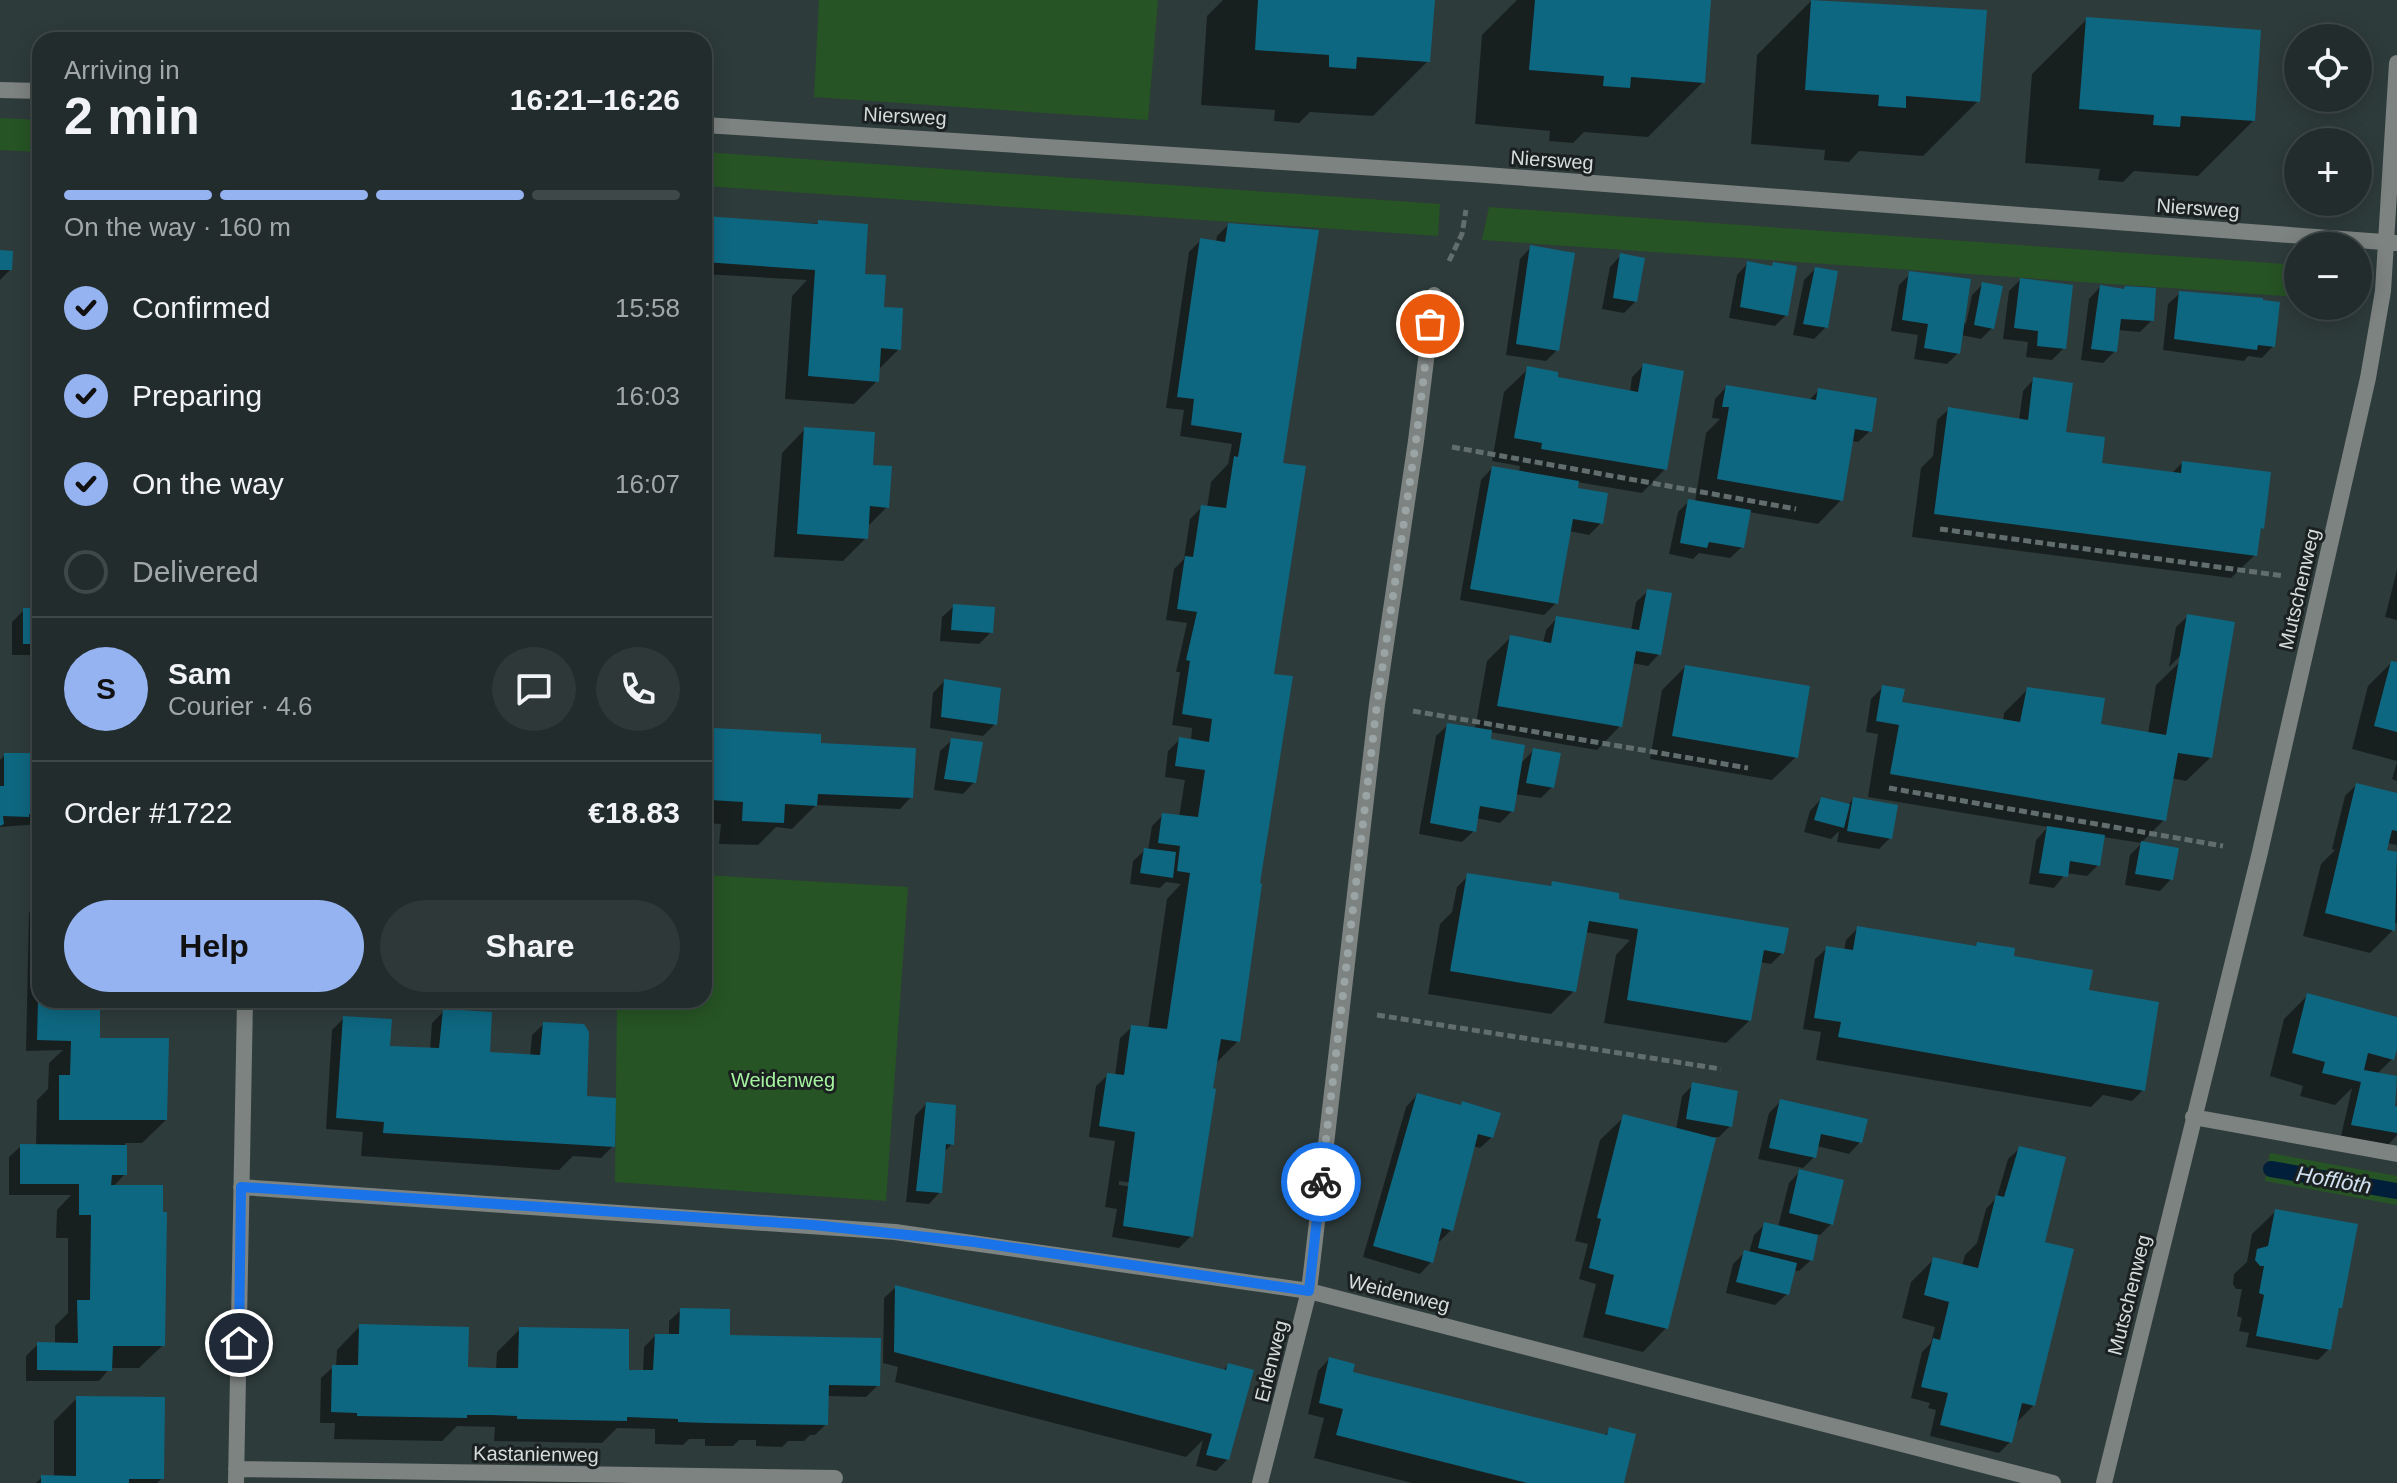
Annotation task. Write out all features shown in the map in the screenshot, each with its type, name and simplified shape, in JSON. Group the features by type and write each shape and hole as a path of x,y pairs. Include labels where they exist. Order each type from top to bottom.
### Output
{"street":[{"name":"Mutschenweg","path":"2104,1483 2260,852 2374,348 2392,243 2397,63"},
{"path":"0,90 32,91"},
{"name":"Niersweg","path":"712,126 1472,174 2392,243"},
{"name":"Erlenweg","path":"1260,1483 1309,1291 1377,704 1434,295"},
{"name":"Kastanienweg","path":"245,1008 236,1476 835,1478"},
{"path":"2193,1117 2397,1154"},
{"name":"Weidenweg","path":"241,1187 882,1231 1309,1291 2053,1483"}],"path":[{"path":"1434,295 1462,234 1472,174"},
{"path":"1416,441 1796,509"},
{"path":"1940,529 2321,581"},
{"path":"1377,704 1748,768"},
{"path":"1889,788 2260,852"},
{"path":"1341,1009 1721,1069"}],"green space":[{"path":"819,0 1158,0 1148,120 814,97"},
{"path":"0,118 32,120 32,152 0,150"},
{"path":"712,153 1440,204 1438,236 712,187"},
{"path":"1489,207 2284,264 2284,296 1482,240"},
{"name":"Weidenweg","path":"712,875 908,887 886,1201 615,1182 617,1008 712,1008"},
{"path":"2270,1153 2397,1176 2397,1205 2265,1181"}],"building":[{"path":"1258,0 1435,0 1430,62 1357,57 1356,69 1329,67 1329,55 1255,50"},
{"path":"1535,0 1711,0 1705,83 1631,77 1630,88 1603,86 1604,76 1529,70"},
{"path":"1811,0 1987,10 1980,102 1906,96 1906,108 1878,106 1879,95 1805,90"},
{"path":"2086,17 2261,30 2255,121 2181,116 2180,127 2153,125 2154,115 2079,109"},
{"path":"712,217 868,224 865,274 886,275 884,307 903,308 901,350 881,348 879,382 808,376 815,270 712,263"},
{"path":"1228,223 1319,230 1283,463 1306,466 1274,674 1293,676 1260,883 1240,1042 1221,1039 1193,1237 1123,1226 1135,1132 1099,1126 1107,1073 1124,1075 1131,1025 1167,1029 1190,873 1177,871 1180,846 1158,843 1162,813 1198,817 1205,770 1175,766 1179,737 1209,742 1212,719 1182,714 1190,661 1186,660 1197,612 1177,609 1185,556 1193,557 1201,505 1226,508 1234,456 1238,457 1242,433 1191,425 1194,399 1177,397 1200,238 1225,242"},
{"path":"1530,245 1575,253 1559,351 1516,344"},
{"path":"0,250 13,251 12,270 0,270"},
{"path":"1620,253 1645,258 1637,302 1613,298"},
{"path":"1747,261 1772,266 1773,262 1797,266 1788,316 1740,307"},
{"path":"1815,267 1838,271 1828,328 1803,324"},
{"path":"1909,271 1971,279 1960,354 1924,348 1928,324 1902,320"},
{"path":"2020,278 2073,285 2066,349 2037,346 2038,331 2014,328"},
{"path":"1982,282 2003,286 1994,329 1974,325"},
{"path":"2100,285 2124,289 2125,286 2156,288 2154,321 2121,319 2117,352 2091,349"},
{"path":"2179,291 2280,302 2275,347 2258,345 2257,350 2174,339"},
{"path":"1643,363 1684,371 1667,470 1541,449 1542,443 1514,438 1527,366 1558,372 1558,377 1638,392"},
{"path":"2033,377 2073,383 2066,432 2105,437 2102,463 2181,473 2182,461 2271,472 2264,529 2261,528 2257,556 1934,514 1948,407 2028,420"},
{"path":"1726,385 1816,400 1818,388 1877,398 1872,432 1855,429 1843,501 1717,479 1729,407 1722,407"},
{"path":"804,427 875,432 873,465 892,466 889,508 870,506 868,539 797,534"},
{"path":"1492,466 1579,481 1578,488 1608,493 1603,524 1573,519 1558,604 1470,589"},
{"path":"1688,499 1751,510 1744,548 1709,542 1707,548 1680,543"},
{"path":"1647,589 1672,593 1661,655 1636,651 1622,727 1497,706 1510,635 1551,643 1556,616 1639,630"},
{"path":"953,604 995,607 993,633 951,630"},
{"path":"23,608 32,608 32,644 23,644"},
{"path":"2187,614 2235,622 2212,758 2178,753 2166,821 1890,774 1899,725 1876,721 1882,685 1905,689 1902,702 2020,722 2027,687 2105,698 2101,724 2166,735"},
{"path":"2391,661 2397,662 2397,732 2374,726"},
{"path":"1685,665 1810,686 1798,758 1672,736"},
{"path":"944,679 1001,688 997,725 941,717"},
{"path":"1447,723 1492,730 1491,739 1525,745 1514,812 1480,806 1476,832 1430,823"},
{"path":"714,728 821,734 821,743 916,748 913,798 818,794 817,806 785,804 784,823 742,821 743,802 712,800"},
{"path":"951,738 983,742 976,783 944,779"},
{"path":"1533,748 1561,753 1554,788 1526,783"},
{"path":"4,753 32,753 32,814 29,817 3,816 4,824 0,826 0,786 4,786"},
{"path":"2356,783 2397,793 2397,831 2392,830 2387,850 2397,852 2395,931 2325,913"},
{"path":"1821,797 1850,804 1844,828 1814,820"},
{"path":"1853,797 1898,805 1892,839 1847,831"},
{"path":"2047,826 2105,835 2100,866 2070,861 2068,877 2039,873"},
{"path":"2141,841 2179,848 2173,880 2135,874"},
{"path":"1144,848 1176,852 1173,878 1140,873"},
{"path":"1467,873 1551,886 1552,881 1619,893 1619,899 1789,928 1784,954 1764,950 1751,1021 1627,1000 1638,929 1589,921 1576,992 1450,971"},
{"path":"1857,926 1976,946 1977,942 2015,948 2014,956 2093,970 2089,990 2159,1002 2145,1091 1838,1037 1841,1022 1814,1018 1826,946 1853,950"},
{"path":"2307,993 2397,1017 2394,1060 2368,1053 2364,1070 2397,1076 2397,1133 2351,1125 2361,1082 2322,1073 2325,1062 2292,1053"},
{"path":"38,1008 100,1008 100,1038 169,1038 167,1120 59,1120 59,1075 70,1075 71,1041 37,1040"},
{"path":"443,1009 492,1012 490,1052 540,1055 543,1022 584,1024 589,1032 587,1096 616,1098 615,1147 383,1133 384,1122 336,1118 343,1016 392,1019 390,1046 439,1048"},
{"path":"1692,1082 1738,1091 1732,1127 1686,1119"},
{"path":"1417,1093 1461,1105 1462,1101 1501,1113 1493,1138 1478,1134 1453,1231 1442,1228 1433,1263 1373,1246"},
{"path":"1780,1099 1868,1119 1862,1143 1821,1134 1816,1158 1769,1148"},
{"path":"926,1102 956,1105 954,1145 946,1144 942,1193 916,1191"},
{"path":"1623,1114 1716,1138 1668,1329 1605,1314 1614,1275 1589,1268 1601,1219 1597,1218"},
{"path":"20,1144 127,1145 127,1175 112,1175 111,1185 163,1185 163,1212 167,1212 165,1346 113,1346 112,1371 37,1370 37,1342 78,1343 77,1300 90,1300 91,1215 79,1215 79,1184 20,1184"},
{"path":"2019,1146 2066,1157 2045,1242 2074,1249 2035,1406 2022,1403 2012,1443 1940,1425 1948,1393 1921,1387 1933,1338 1940,1340 1949,1302 1924,1295 1933,1257 1978,1268 1996,1195 2004,1197"},
{"path":"1799,1169 1844,1180 1833,1225 1789,1213"},
{"path":"2275,1209 2358,1224 2331,1350 2256,1336 2264,1295 2259,1293 2264,1266 2255,1260 2257,1249 2268,1246"},
{"path":"1764,1222 1818,1235 1813,1261 1758,1248"},
{"path":"1744,1250 1797,1263 1789,1295 1736,1282"},
{"path":"895,1285 1226,1370 1228,1363 1254,1370 1229,1460 1206,1455 1212,1434 894,1352"},
{"path":"680,1308 730,1309 730,1335 881,1338 880,1386 829,1385 828,1425 678,1422 678,1419 627,1417 627,1421 517,1419 517,1416 492,1415 467,1415 467,1418 357,1416 357,1413 331,1412 332,1365 358,1365 359,1324 469,1327 468,1367 493,1368 518,1368 519,1327 629,1329 629,1370 653,1370 655,1334 679,1334"},
{"path":"1329,1357 1355,1364 1353,1372 1607,1435 1609,1427 1636,1434 1624,1483 1527,1483 1336,1435 1343,1409 1319,1403"},
{"path":"76,1396 165,1397 164,1479 129,1479 129,1483 41,1483 41,1475 76,1476"}],"waterway":[{"name":"Hofflöth","path":"2271,1169 2397,1191"}],"way so far":[{"path":"1321,1182 1377,704 1430,324"}],"route":[{"path":"239,1343 241,1187 895,1232 1309,1291 1321,1182"}]}
